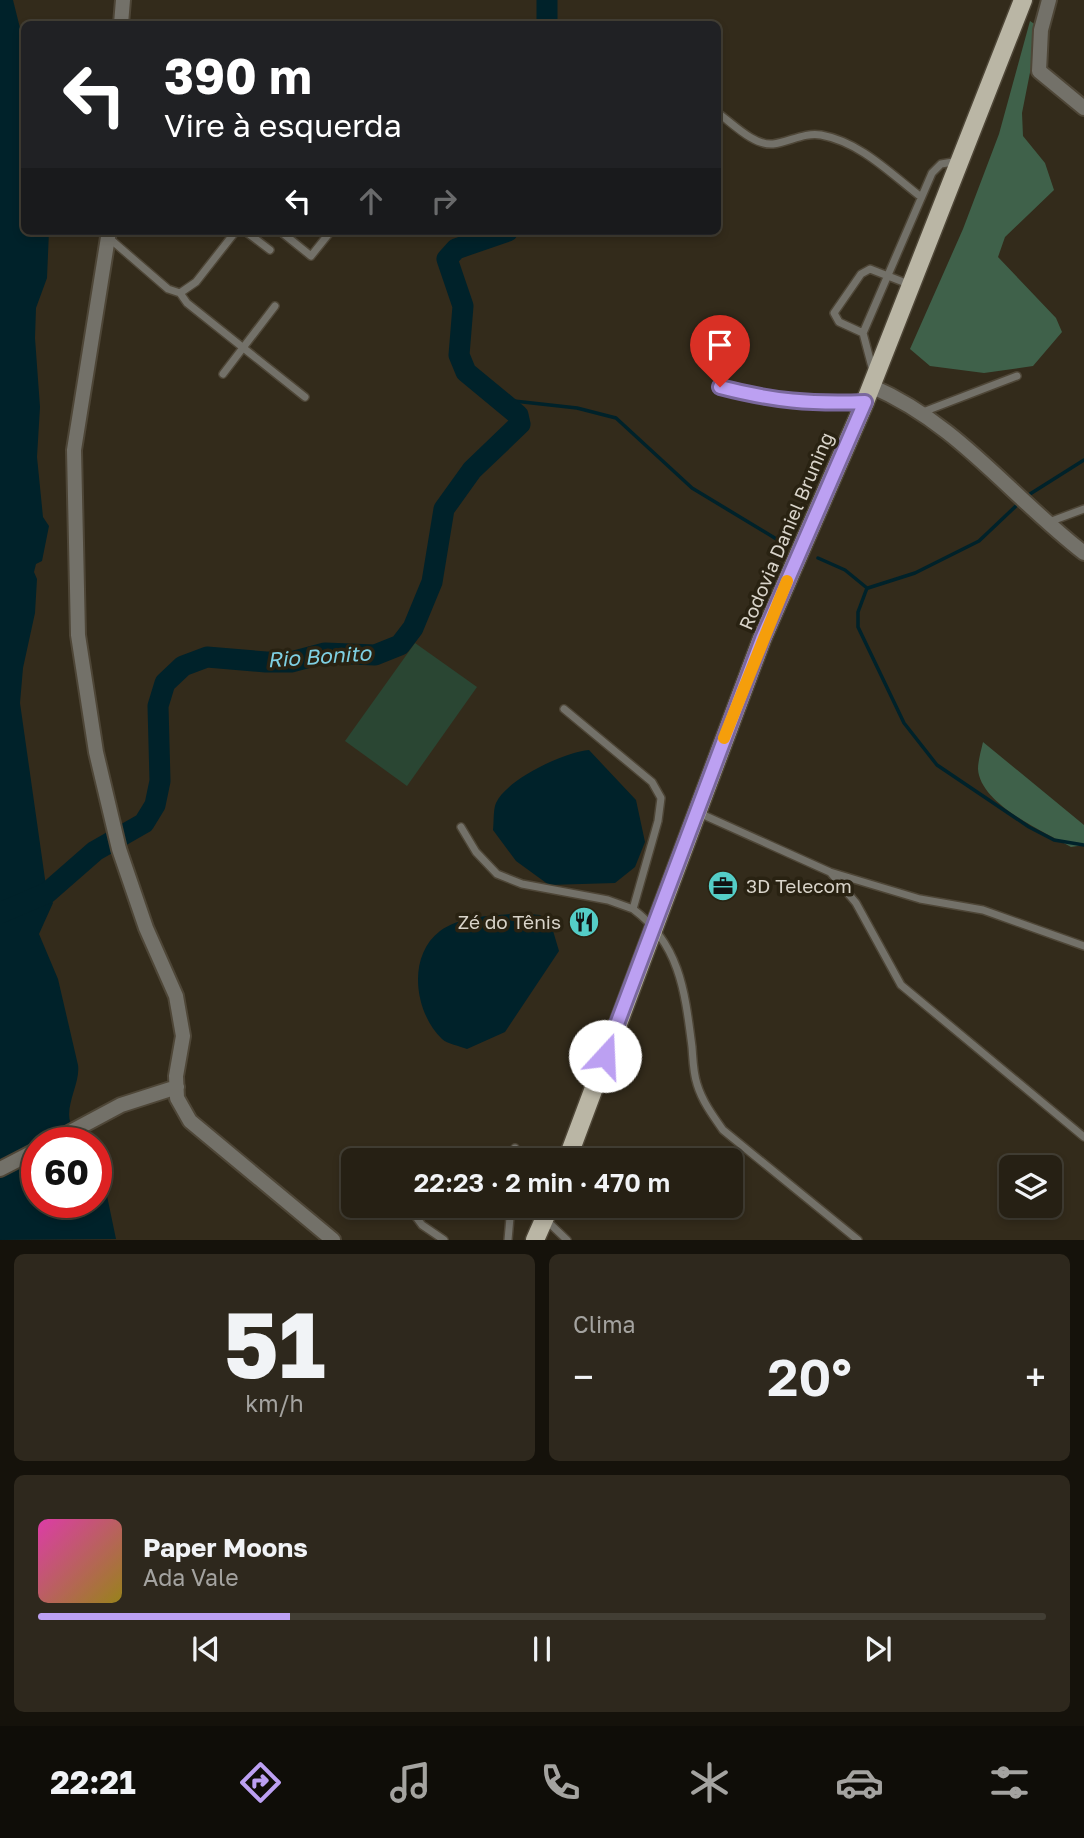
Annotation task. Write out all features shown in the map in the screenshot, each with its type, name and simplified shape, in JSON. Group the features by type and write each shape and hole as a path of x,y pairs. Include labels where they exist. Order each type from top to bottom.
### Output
{"main road":[{"name":"Rodovia Daniel Bruning","path":"571,1148 762,639 870,388 1023,0"},
{"path":"535,1240 544,1218"}],"street":[{"path":"121,21 123,0"},
{"path":"1049,0 1041,30 1039,71 1084,108"},
{"path":"109,235 74,450 73,514 78,635 96,752 119,849 146,928 176,996 183,1036 177,1098 190,1121 333,1240"},
{"path":"870,388 923,412 970,447 1045,523 1084,552"},
{"path":"80,1127 121,1105 177,1087"},
{"path":"0,1169 21,1158"}],"lane":[{"path":"721,115 759,142 772,144 817,134 842,141 860,150 921,197"},
{"path":"720,387 763,399 803,404 870,388 863,333 932,173 941,164 959,161"},
{"path":"110,235 168,289 180,293 187,303 305,397"},
{"path":"180,293 196,282 233,235"},
{"path":"250,235 270,250"},
{"path":"285,235 311,256 328,235"},
{"path":"863,333 839,322 834,313 866,271 887,275 911,285"},
{"path":"223,374 275,306"},
{"path":"923,412 1017,376"},
{"path":"1045,523 1084,509"},
{"path":"564,709 652,782 661,798 658,821 633,909"},
{"path":"696,811 830,873 920,899 983,911 1084,946"},
{"path":"461,827 476,852 497,874 522,884 608,900 633,909 654,925 676,964 685,993 696,1083 708,1108 723,1130 858,1240"},
{"path":"830,873 856,904 901,985 1084,1137"},
{"path":"417,1218 422,1225 444,1240"},
{"path":"508,1240 510,1218"},
{"path":"551,1218 567,1240"}],"green space":[{"path":"1030,21 1039,27 1022,113 1023,136 1045,163 1054,190 1005,237 998,257 1056,318 1062,332 1033,366 984,373 930,366 910,349 963,229 999,134"},
{"path":"415,643 477,687 407,786 345,741"},
{"path":"983,742 1084,825 1084,845 1071,847 1045,833 1015,816 990,794 981,782 978,769"}],"water":[{"path":"0,0 13,0 21,32 21,235 49,235 47,278 36,308 35,338 40,407 37,457 43,517 49,526 42,561 36,564 34,572 37,579 35,613 23,668 20,703 47,893 53,903 39,934 58,979 78,1065 69,1115 73,1127 21,1127 21,1218 112,1218 116,1239 0,1240"},
{"path":"589,750 636,800 645,842 635,867 615,883 549,885 516,861 493,830 495,806 502,794 537,768 565,756"},
{"path":"519,913 540,915 551,924 559,951 505,1032 467,1049 444,1041 433,1028 420,1000 419,969 429,942 440,931 458,922"}],"waterway":[{"name":"Rio Bonito","path":"547,0 547,21"},
{"name":"Rio Bonito","path":"0,913 47,893 95,851 144,823 155,805 160,781 158,706 165,683 183,666 207,657 291,662 325,653 375,655 400,645 413,628 432,582 444,509 472,470 520,424 518,415 466,372 459,355 463,306 447,259 456,249 496,235"},
{"path":"505,405 514,401 577,408 616,418 692,488 783,543"},
{"path":"1030,494 1084,460"},
{"path":"868,588 915,573 979,541 1017,505"},
{"path":"818,558 845,570 867,588"},
{"path":"867,588 858,612 858,627 904,723 937,765 1029,827 1054,840 1084,845"}],"slow traffic":[{"path":"724,738 787,581"}],"place":[{"name":"3D Telecom","path":"723,886"},
{"name":"Zé do Tênis","path":"584,922"}],"route":[{"path":"605,1056 762,639 865,402 803,404 763,399 720,387"}]}
